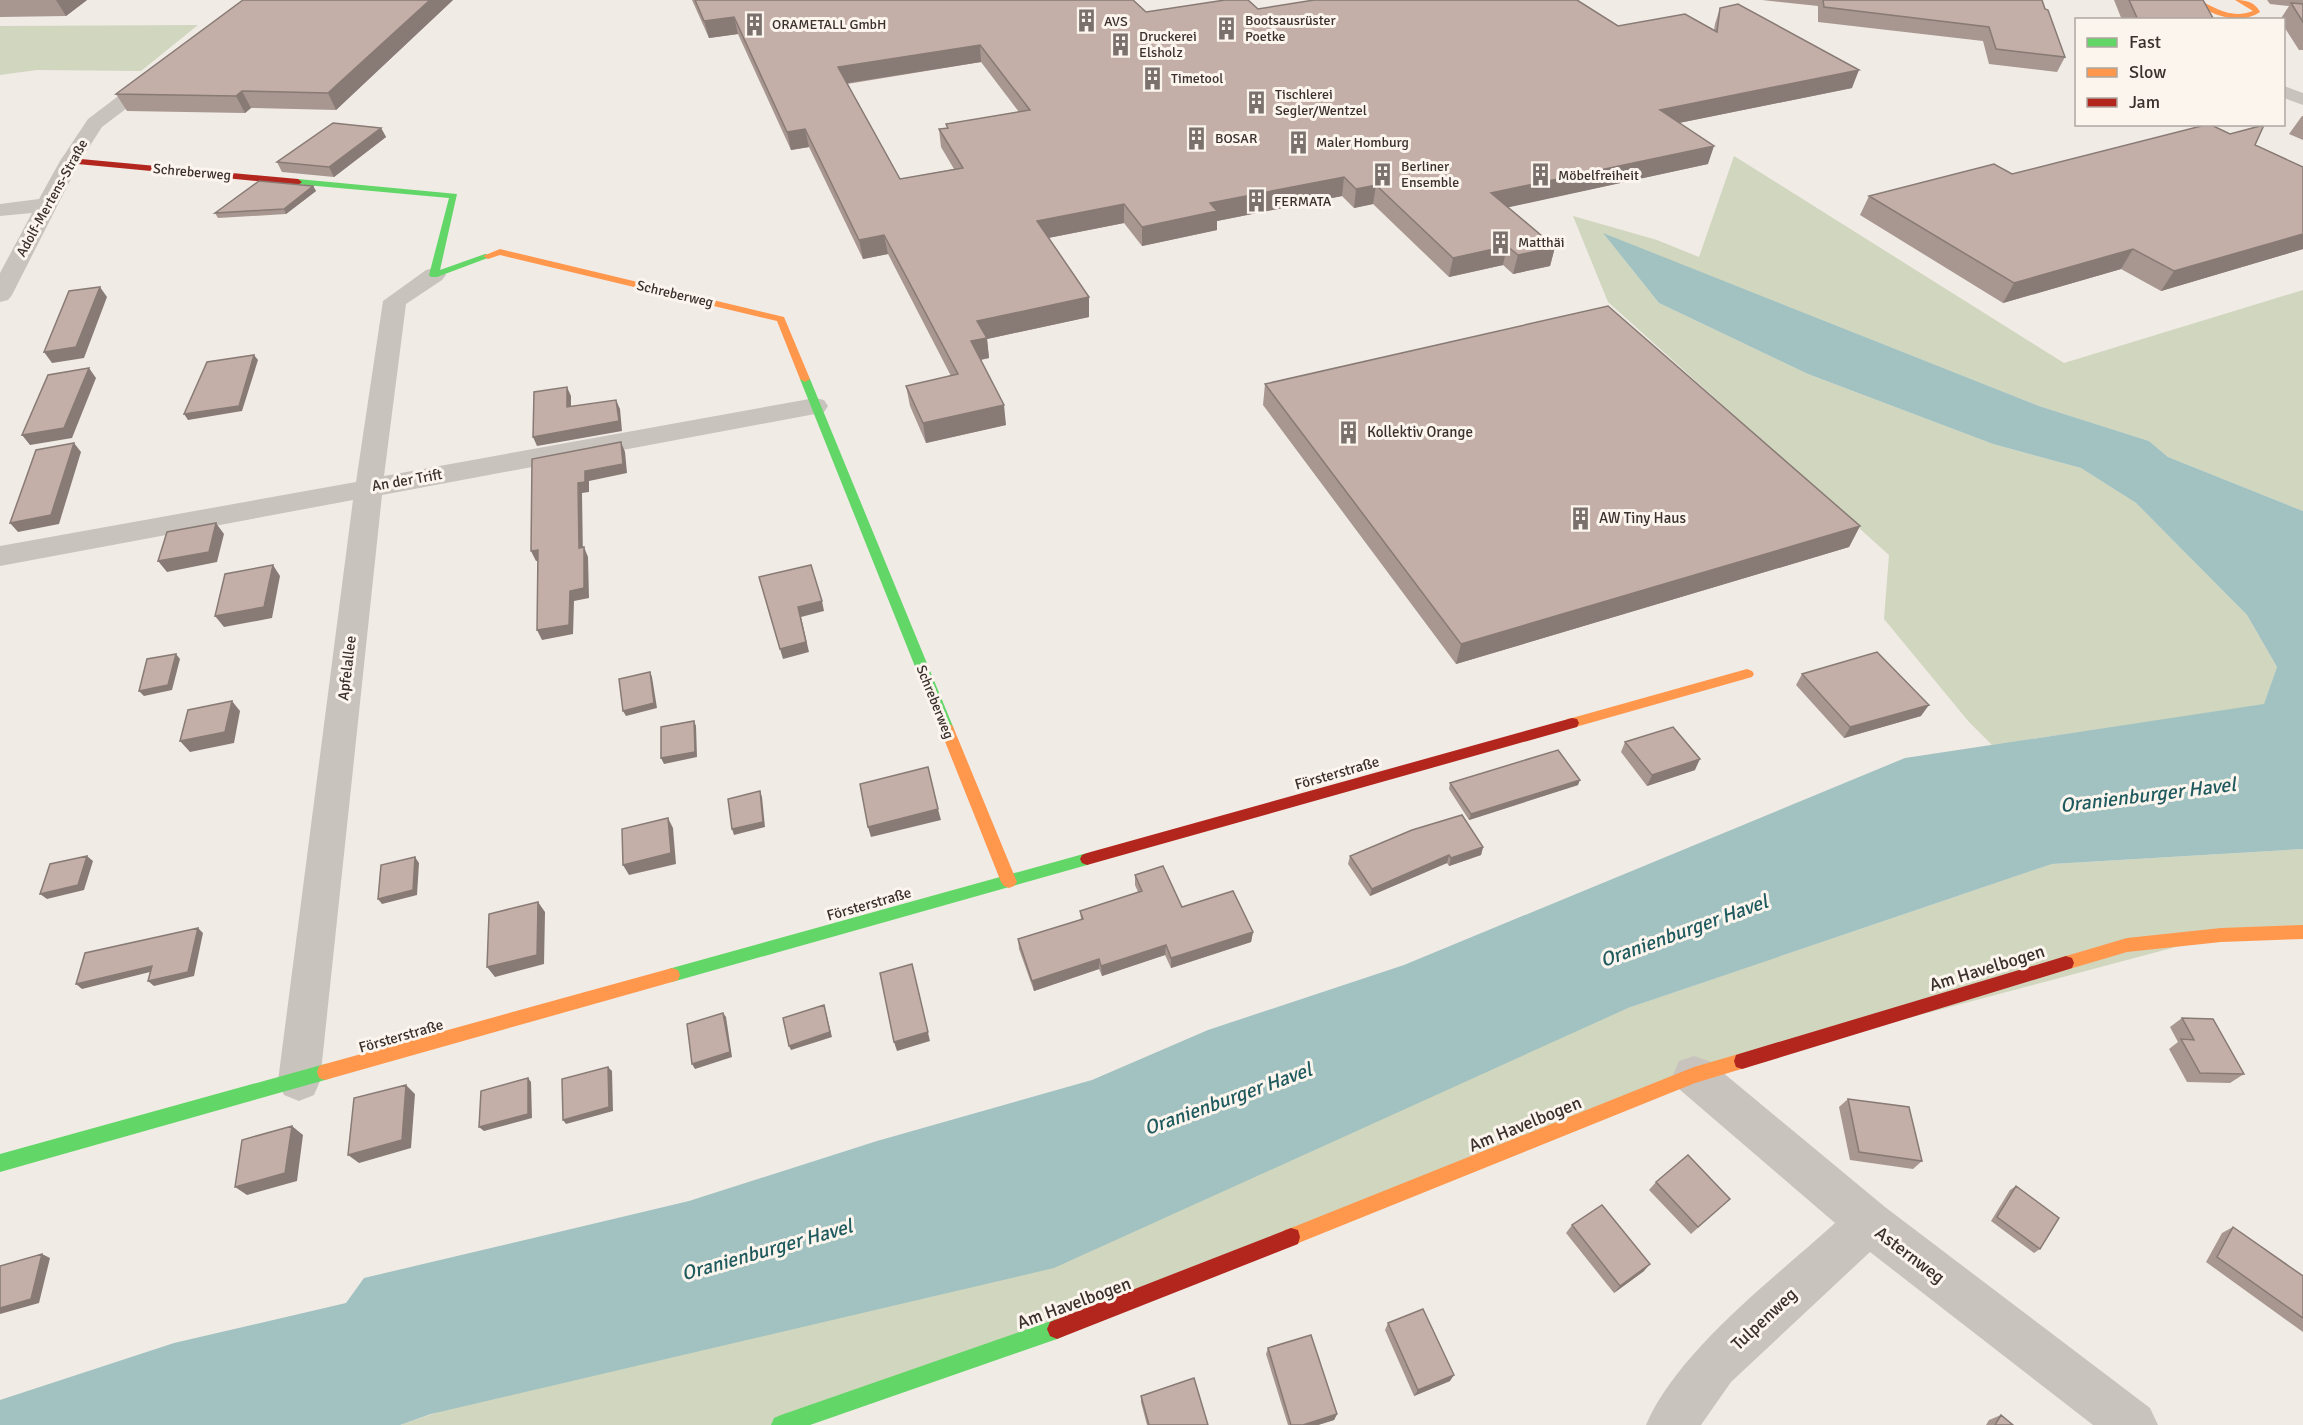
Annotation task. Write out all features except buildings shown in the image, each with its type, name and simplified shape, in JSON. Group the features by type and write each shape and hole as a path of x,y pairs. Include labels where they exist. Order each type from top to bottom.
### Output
{"street":[{"path":"2238,0 2257,10 2274,12"},
{"path":"2195,1 2212,11 2228,15 2248,16 2256,14 2257,10"},
{"name":"Adolf-Mertens-Straße","path":"0,295 70,161 95,123 169,67"},
{"path":"2285,93 2303,99"},
{"name":"Schreberweg","path":"70,161 454,196 434,275"},
{"path":"0,210 46,205"},
{"name":"Schreberweg","path":"434,275 500,252 781,319 1009,882"},
{"name":"Apfelallee","path":"299,1082 369,487 395,301 434,275"},
{"name":"An der Trift","path":"0,556 815,406"},
{"name":"Försterstraße","path":"0,1163 299,1082 1747,674"},
{"name":"Am Havelbogen","path":"781,1425 1089,1318 1694,1076 2127,945 2221,935 2303,932"},
{"name":"Asternweg","path":"1694,1076 1869,1223 2133,1425"},
{"name":"Tulpenweg","path":"1671,1425 1714,1365 1869,1223"}],"green space":[{"path":"198,25 141,71 37,70 0,75 0,26"},
{"path":"1734,156 2064,363 2303,290 2303,511 2168,457 2149,441 2039,406 1604,234 1659,303 1808,374 1993,444 2081,468 2136,503 2247,615 2277,667 2264,705 1992,745 1969,722 1884,619 1889,555 1608,302 1573,216 1657,240 1699,257"},
{"path":"2303,849 2303,932 2221,935 1694,1075 781,1425 400,1425 2052,864"}],"water":[{"name":"Oranienburger Havel","path":"1603,233 2039,406 2149,441 2168,457 2303,511 2303,849 2052,864 1628,1008 1054,1268 431,1414 400,1425 0,1425 0,1400 174,1343 346,1303 364,1278 689,1201 877,1141 1092,1080 1208,1030 1404,965 1905,758 2264,704 2277,667 2247,615 2136,503 2081,468 1993,444 1808,374 1659,303"}],"traffic: fast":[{"path":"298,182 454,196 434,275 488,256"},
{"path":"805,379 947,729"},
{"path":"672,975 1087,859"},
{"path":"0,1163 325,1072"},
{"path":"781,1425 1057,1329"}],"traffic: slow":[{"path":"2199,2 2205,7 2227,15 2242,16 2257,12 2254,7 2238,0"},
{"path":"488,256 500,252 781,319 805,379"},
{"path":"1572,723 1747,674"},
{"path":"947,729 1009,882"},
{"path":"2066,963 2127,945 2221,935 2303,932"},
{"path":"325,1072 672,975"},
{"path":"1291,1237 1694,1075 1742,1061"}],"traffic: jam":[{"path":"70,161 298,182"},
{"path":"1087,859 1572,723"},
{"path":"1742,1061 2066,963"},
{"path":"1057,1329 1291,1237"}],"place":[{"name":"AVS","path":"1086,21"},
{"name":"ORAMETALL GmbH","path":"754,24"},
{"name":"Bootsausrüster Poetke","path":"1227,28"},
{"name":"Druckerei Elsholz","path":"1121,44"},
{"name":"Timetool","path":"1153,78"},
{"name":"Tischlerei Segler/Wentzel","path":"1257,102"},
{"name":"BOSAR","path":"1197,138"},
{"name":"Maler Homburg","path":"1298,142"},
{"name":"Berliner Ensemble","path":"1383,174"},
{"name":"Möbelfreiheit","path":"1540,175"},
{"name":"FERMATA","path":"1256,201"},
{"name":"Matthäi","path":"1500,242"},
{"name":"Kollektiv Orange","path":"1349,432"},
{"name":"AW Tiny Haus","path":"1581,518"}]}
